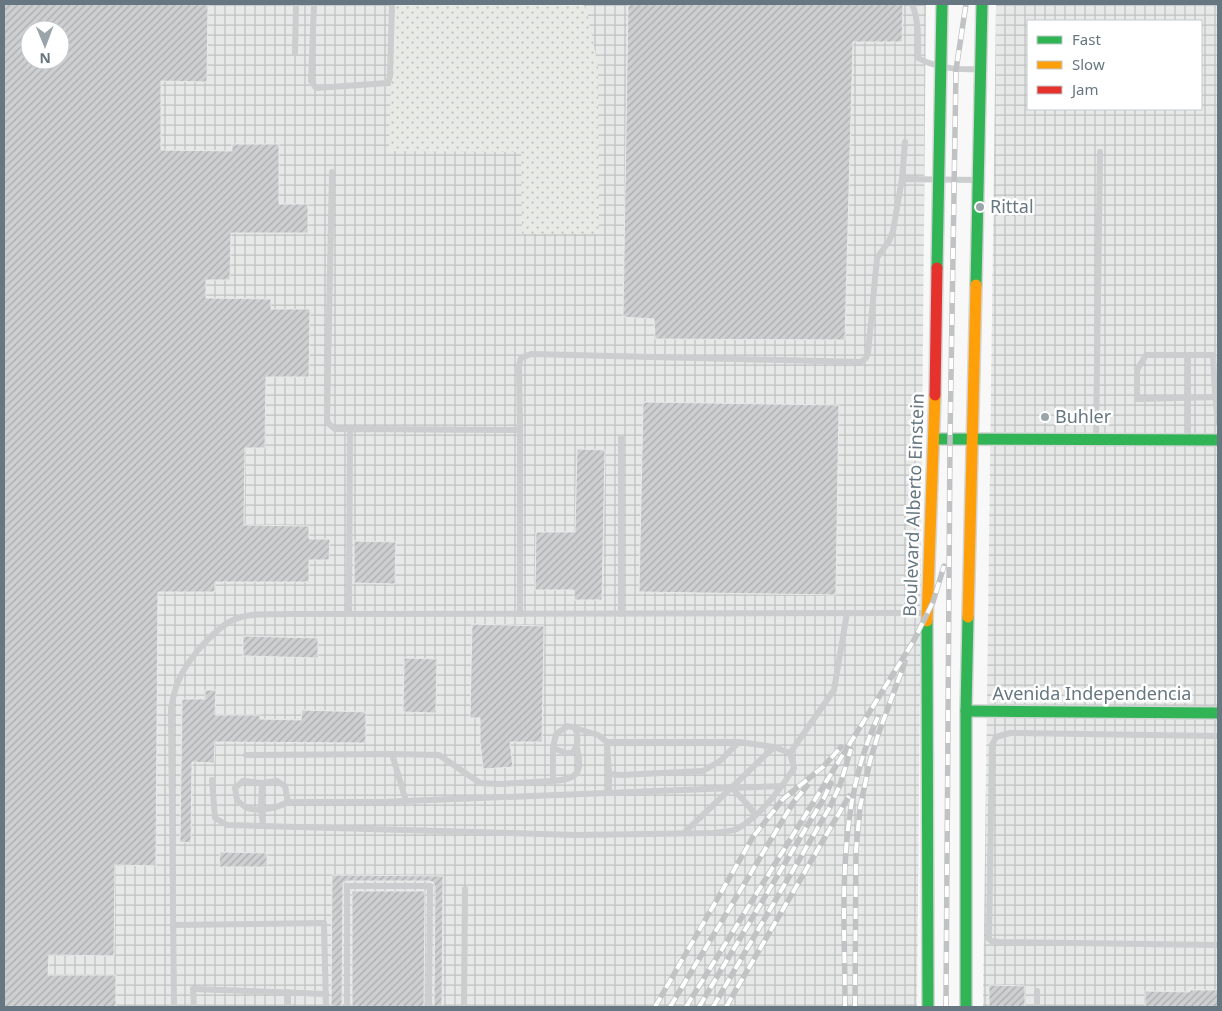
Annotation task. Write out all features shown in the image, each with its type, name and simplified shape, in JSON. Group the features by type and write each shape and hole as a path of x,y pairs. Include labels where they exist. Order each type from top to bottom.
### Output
{"main road":[{"name":"Boulevard Alberto Einstein","path":"928,1007 927,612 934,439 934,180 942,4"},
{"path":"966,1007 966,711 982,4"},
{"path":"934,439 1218,440"},
{"name":"Avenida Independencia","path":"966,711 1218,713"}],"lane":[{"path":"295,53 296,4"},
{"path":"314,4 311,81 316,88 388,83 390,76 392,4"},
{"path":"912,4 915,10 918,34 918,58 956,70 980,69"},
{"path":"933,103 938,65 934,47"},
{"path":"520,614 519,365 521,358 531,354 864,360 868,353 877,258 889,241 893,231 902,179 905,142"},
{"path":"1096,440 1100,152"},
{"path":"930,170 934,180 930,189"},
{"path":"332,172 327,419 329,424 334,429 520,430"},
{"path":"902,179 978,180"},
{"path":"1216,397 1137,399 1137,370 1146,355 1213,355 1218,422"},
{"path":"1188,355 1188,440"},
{"path":"927,408 927,421 934,439"},
{"path":"349,614 350,429"},
{"path":"621,438 621,614"},
{"path":"174,1007 172,708 174,691 177,679 206,641 232,620 242,616 259,615 927,612"},
{"path":"212,780 215,818 227,825 576,834 713,833 735,830 755,815 782,786 794,768 790,753 834,690 847,613"},
{"path":"553,781 553,748 556,734 568,726 576,730 598,735 607,742 739,742 774,747 790,753"},
{"path":"246,755 439,755 480,783 500,784 553,781 574,778 580,768 576,730"},
{"path":"1218,736 1010,734 996,737 992,745 989,939 999,942 1218,945"},
{"path":"607,742 609,792"},
{"path":"609,774 703,771 720,761 739,742"},
{"path":"684,833 774,747"},
{"path":"553,748 566,753 572,753 577,748"},
{"path":"392,754 406,801"},
{"path":"288,802 285,786 277,781 262,783 243,781 235,788 237,800 246,808 262,809 279,807 288,802 406,801 782,786"},
{"path":"262,783 263,825"},
{"path":"731,787 755,815"},
{"path":"347,1007 347,886 376,885 430,886 429,1007"},
{"path":"464,1007 465,889"},
{"path":"173,924 324,922 326,1007"},
{"path":"194,1007 193,989 326,994"},
{"path":"1037,991 1037,1007"},
{"path":"288,992 288,1007"}],"shaded area":[{"path":"4,4 926,4 917,1007 4,1007"},
{"path":"393,4 583,4 587,11 598,66 599,234 522,234 521,152 389,151"},
{"path":"996,4 1218,4 1218,1007 983,1007"}],"building":[{"path":"4,4 208,4 207,82 161,81 161,150 232,151 232,144 279,144 279,204 308,204 308,233 231,233 230,280 206,280 206,298 271,299 271,309 310,309 309,377 266,377 265,448 245,448 244,525 309,526 309,539 330,539 329,560 309,560 309,582 215,582 215,592 158,592 156,866 115,865 114,956 49,955 48,975 116,975 116,1007 4,1007"},
{"path":"628,4 903,4 902,42 853,42 845,340 655,339 654,319 623,317"},
{"path":"643,402 839,405 836,595 639,592"},
{"path":"577,449 605,450 602,600 574,600 574,590 535,590 536,532 575,532"},
{"path":"354,541 396,542 395,584 354,583"},
{"path":"472,624 544,626 542,742 510,742 513,767 483,769 480,718 470,718"},
{"path":"243,636 318,638 318,658 243,656"},
{"path":"404,658 437,659 436,713 403,712"},
{"path":"205,690 216,690 215,715 260,715 260,719 301,720 302,710 366,712 366,743 215,742 214,763 192,762 191,843 180,842 182,699 205,699"},
{"path":"220,852 267,853 267,867 219,867"},
{"path":"332,875 443,876 442,1007 434,1007 435,886 433,882 347,881 343,883 342,1007 331,1007"},
{"path":"352,891 425,891 424,1007 352,1007"},
{"path":"989,985 1025,986 1025,1007 989,1007"},
{"path":"1190,990 1218,990 1218,1007 1145,1007 1145,991 1190,992"}],"railway":[{"path":"946,1007 950,439 956,70 966,4"},
{"path":"686,1007 913,642 933,602 944,566"},
{"path":"855,1007 856,850 860,808 870,761 905,662"},
{"path":"845,1007 844,896 845,859 849,823 855,787 864,752 878,717"},
{"path":"655,1007 753,837 783,799 823,767 841,747"},
{"path":"713,1007 830,807 840,785 851,749"},
{"path":"699,1007 824,798 831,783"},
{"path":"670,1007 793,803 807,786"},
{"path":"726,1007 849,796"}],"traffic: fast":[{"path":"937,268 942,4"},
{"path":"976,285 982,4"},
{"path":"934,439 1218,440"},
{"path":"966,1007 966,711 968,617"},
{"path":"927,621 928,1007"},
{"path":"966,711 1218,713"}],"traffic: slow":[{"path":"968,617 976,285"},
{"path":"927,621 935,395"}],"traffic: jam":[{"path":"935,395 937,268"}],"place":[{"name":"Rittal","path":"980,207"},
{"name":"Buhler","path":"1045,417"}]}
